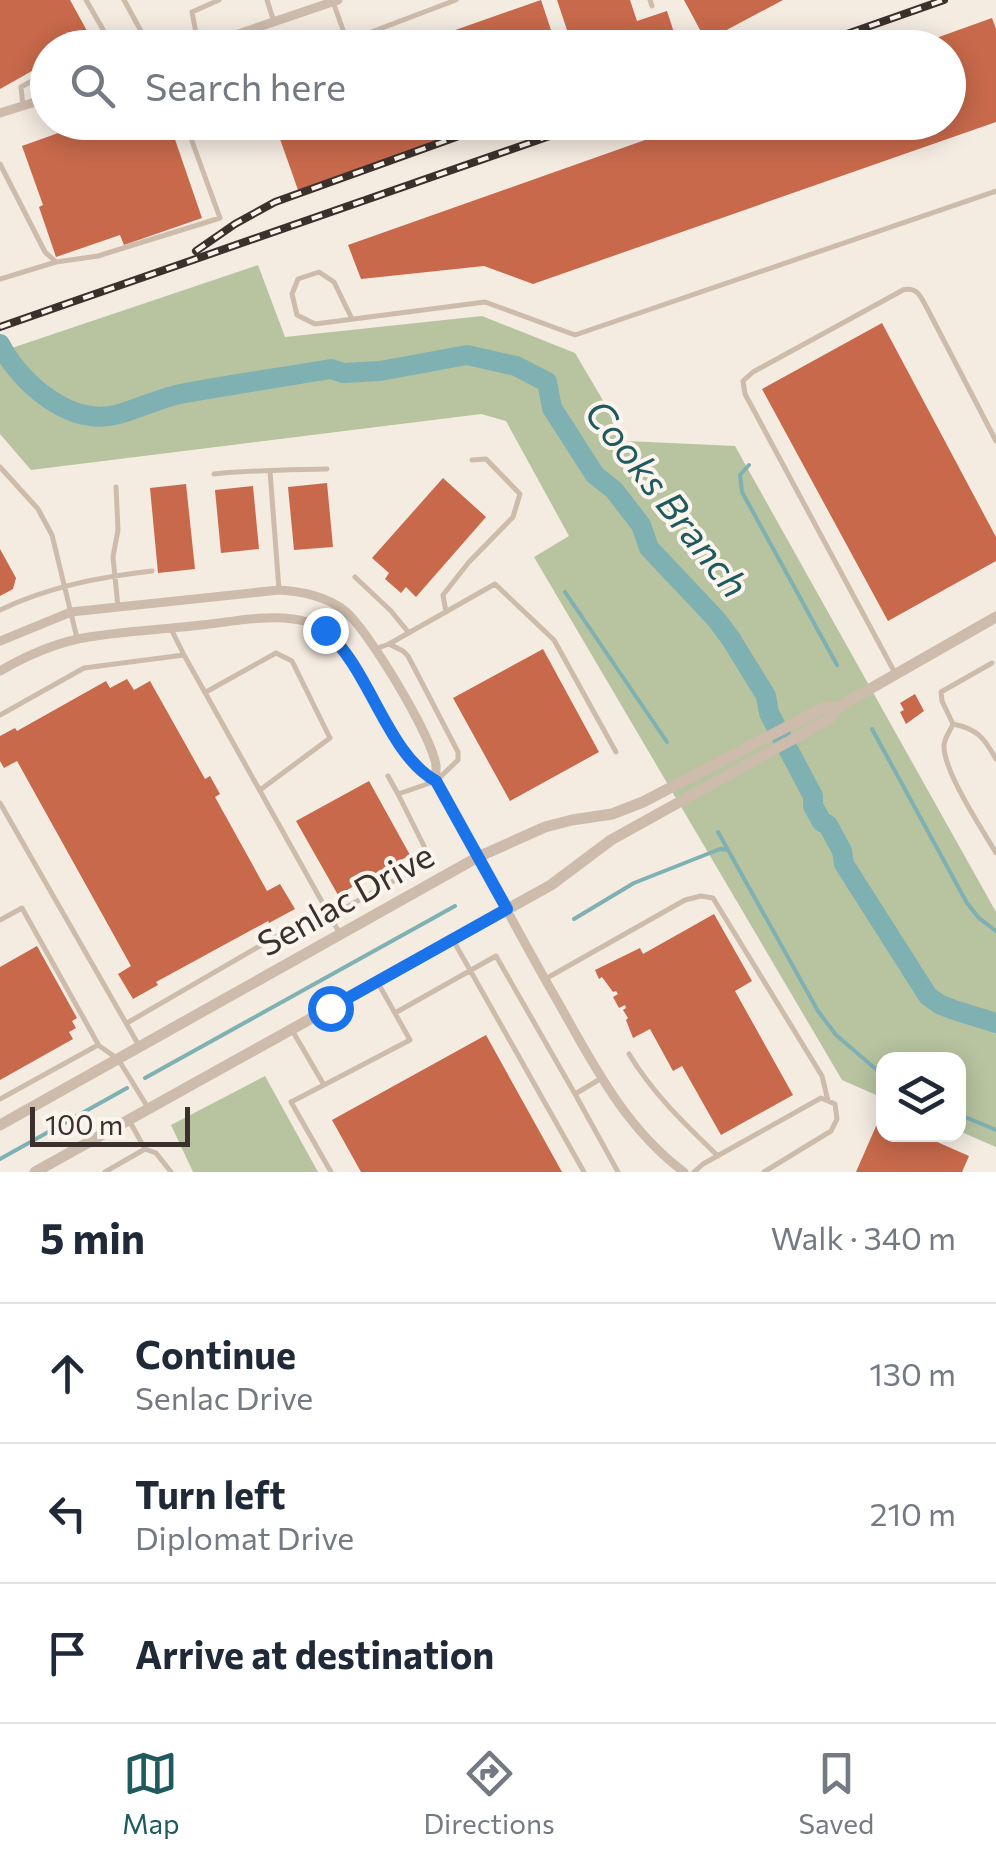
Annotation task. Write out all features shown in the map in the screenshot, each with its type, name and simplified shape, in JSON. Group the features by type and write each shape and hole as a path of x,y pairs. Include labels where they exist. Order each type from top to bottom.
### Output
{"street":[{"path":"250,30 336,1"},
{"path":"0,114 30,104"},
{"path":"0,641 71,612 280,590 332,603 345,611 376,649 427,740 436,764 436,781 602,1078 632,1123 684,1172"},
{"name":"Senlac Drive","path":"35,1172 551,885 612,840 829,719 840,706 996,617"},
{"path":"0,671 78,639 296,619 325,630 339,643 408,757 419,772 436,781"},
{"name":"Senlac Drive","path":"0,1125 478,858 544,827 612,814 643,802 823,708 840,706"}],"lane":[{"path":"86,0 103,30"},
{"path":"124,0 140,30"},
{"path":"195,30 192,12 218,0"},
{"path":"266,0 274,22"},
{"path":"376,30 456,0"},
{"path":"336,1 344,30"},
{"path":"23,106 21,87 30,82"},
{"path":"0,279 56,262 98,256 220,218 192,140"},
{"path":"0,164 45,252 56,262"},
{"path":"352,319 334,282 319,272 298,279 292,294 297,315 314,324 485,302 575,335 996,191"},
{"path":"895,673 745,394 743,381 752,372 910,288 916,290 928,310 996,441"},
{"path":"446,612 443,595 513,517 520,494 486,459 472,460"},
{"path":"0,467 38,509 52,536 78,639"},
{"path":"214,474 328,469"},
{"path":"270,472 280,590"},
{"path":"116,486 118,530 114,557 118,608"},
{"path":"0,610 64,587 152,571"},
{"path":"355,577 392,611 408,633"},
{"path":"376,649 494,584 554,640 616,752"},
{"path":"171,628 340,934"},
{"path":"389,644 408,656 458,752 458,760 436,781 398,794"},
{"path":"204,692 276,653 292,661 330,738 260,790"},
{"path":"0,715 84,668 184,655"},
{"path":"954,724 940,692 992,662"},
{"path":"954,724 970,727 986,741 996,759"},
{"path":"954,724 944,740 944,750 958,786 996,852"},
{"path":"126,1023 326,908 343,909 419,867 424,846 388,776"},
{"path":"0,803 140,1046"},
{"path":"545,980 685,900 713,898 822,1076 828,1101"},
{"path":"0,920 22,908 98,1045 118,1059 148,1109"},
{"path":"453,940 584,1172"},
{"path":"394,1013 496,956 618,1172"},
{"path":"330,1172 291,1102 410,1040 377,982"},
{"path":"292,1030 324,1085"},
{"path":"0,1099 98,1045"},
{"path":"629,1054 674,1114 718,1156"},
{"path":"574,1094 602,1078"},
{"path":"694,1172 821,1098 834,1104 838,1118 831,1131 764,1172"},
{"path":"128,1120 145,1150 156,1154 171,1172"},
{"path":"106,1172 145,1150"}],"green space":[{"path":"258,265 285,337 482,316 575,353 627,441 735,446 996,912 996,1147 966,1134 966,1052 876,1052 876,1095 842,1080 534,557 569,536 506,421 481,414 31,470 0,434 0,352"},
{"path":"265,1076 318,1172 193,1172 171,1125"}],"building":[{"path":"0,0 70,0 87,30 30,30 30,72 0,89"},
{"path":"541,0 551,30 455,30"},
{"path":"557,0 630,0 637,21 667,11 673,30 567,30"},
{"path":"684,0 783,0 727,30 700,30"},
{"path":"992,18 996,29 996,122 966,132 966,30 958,30"},
{"path":"39,140 175,140 202,218 124,245 120,235 56,257 22,146"},
{"path":"280,140 439,140 298,190"},
{"path":"645,140 945,140 533,284 484,266 361,279 348,245"},
{"path":"882,323 996,537 996,561 888,621 762,389"},
{"path":"443,478 486,517 416,597 406,587 401,593 385,579 389,573 372,558"},
{"path":"327,483 333,547 294,550 288,487"},
{"path":"186,484 195,569 158,573 150,488"},
{"path":"253,486 259,549 221,553 215,490"},
{"path":"0,549 16,578 13,589 0,596"},
{"path":"543,649 599,752 510,801 453,698"},
{"path":"127,679 134,690 150,681 205,779 210,776 220,794 215,797 267,891 280,884 295,909 156,982 158,985 133,999 118,974 131,966 17,761 4,768 0,761 0,736 15,728 17,731 106,681 110,688"},
{"path":"915,694 924,711 906,724 900,703"},
{"path":"369,781 410,855 338,895 296,821"},
{"path":"714,914 752,981 735,991 793,1095 721,1135 682,1066 673,1071 650,1029 633,1038 623,1010 625,1005 619,1008 613,997 618,994 602,977 599,979 595,970 640,948 643,954"},
{"path":"37,946 77,1018 72,1021 76,1028 69,1032 73,1039 0,1080 0,967"},
{"path":"486,1035 562,1172 361,1172 332,1120"},
{"path":"876,1126 876,1142 937,1142 969,1156 962,1172 856,1172"}],"waterway":[{"name":"Cooks Branch","path":"0,344 20,373 49,399 83,414 101,417 176,395 222,387 331,369 343,373 380,371 467,355 516,366 547,382 552,408 595,475 614,490 641,525 649,548 731,639 766,696 769,713 813,796 813,806 842,851 844,864 928,996 954,1010 996,1023"},
{"path":"749,465 740,475 742,492 837,665"},
{"path":"565,592 667,742"},
{"path":"872,729 967,903 996,931"},
{"path":"718,832 818,1011 836,1035 876,1069"},
{"path":"574,919 634,883 720,849 728,850"},
{"path":"145,1078 455,906"},
{"path":"0,1159 127,1088"},
{"path":"966,1117 996,1130"}],"railway":[{"path":"858,30 944,0"},
{"path":"196,251 275,202 448,140"},
{"path":"0,327 538,140"}],"route":[{"path":"325,630 354,663 419,772 436,781 507,909 330,1008"}]}
